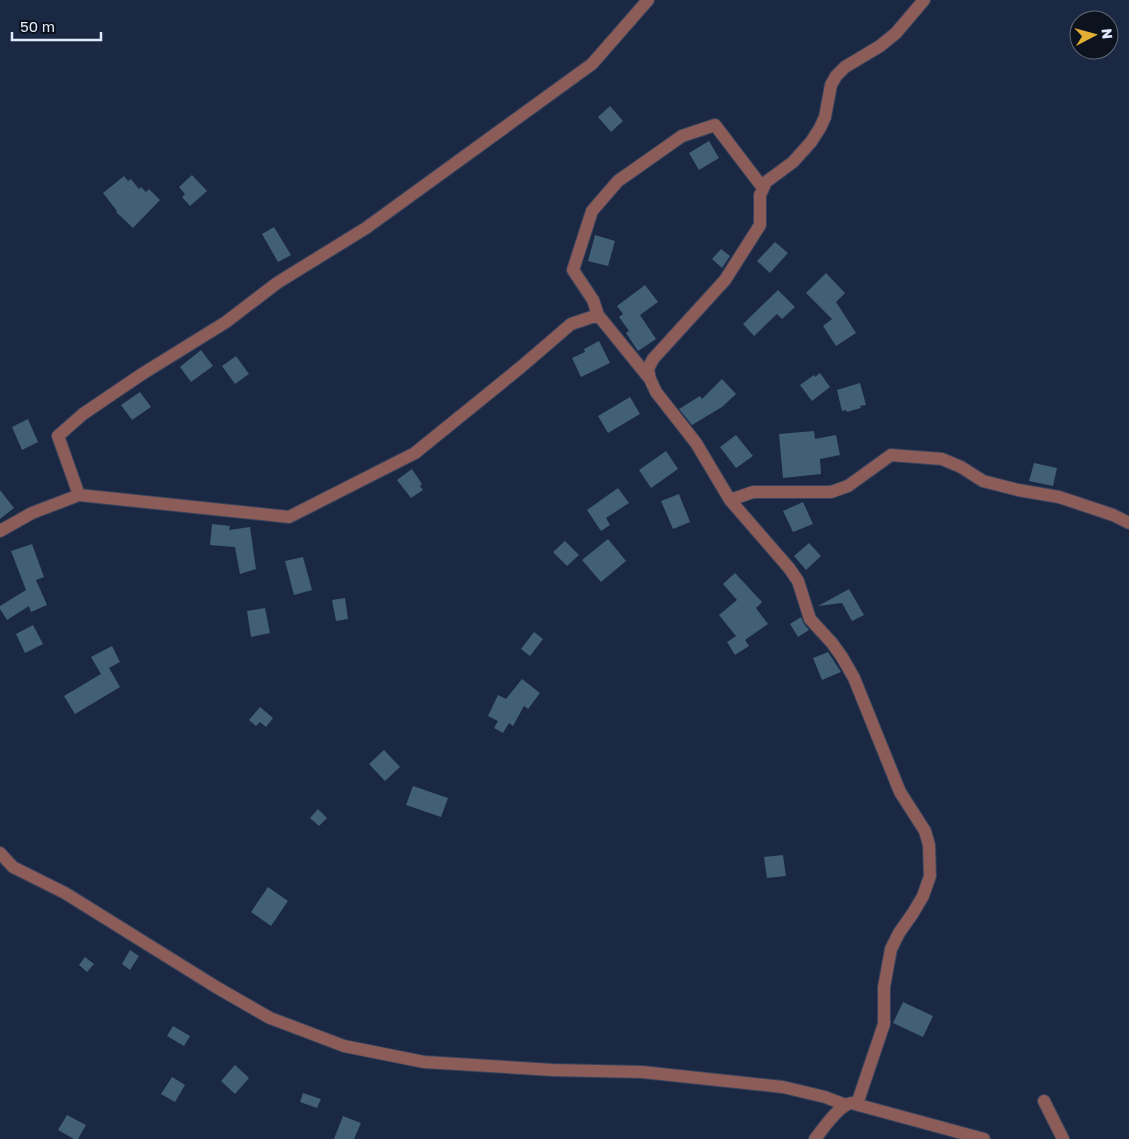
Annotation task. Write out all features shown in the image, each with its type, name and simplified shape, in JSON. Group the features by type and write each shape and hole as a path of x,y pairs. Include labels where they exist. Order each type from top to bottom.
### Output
{"street":[{"path":"80,496 58,436 83,414 142,374 226,322 277,283 366,228 584,70 592,64 648,0"},
{"path":"815,1139 851,1104 884,1024 884,987 891,949 898,933 924,896 930,876 929,845 919,819 900,792 854,678 832,642 810,619 798,581 730,500 696,443 656,392 648,369 653,359 725,280 754,236 760,225 760,195 763,188 770,178 793,162 811,142 825,117 831,85 836,76 845,67 880,46 896,33 924,0"},
{"path":"650,379 598,316 593,300 573,270 592,211 618,182 682,136 715,125 763,188"},
{"path":"0,531 32,513 80,496 289,517 415,453 571,324 598,316"},
{"path":"730,500 753,492 831,492 848,486 891,455 942,459 962,467 983,481 1018,490 1059,497 1113,515 1129,523"},
{"path":"0,853 13,867 65,892 216,987 270,1018 344,1046 424,1062 553,1070 642,1072 783,1087 984,1139"},
{"path":"1044,1101 1063,1139"}],"building":[{"path":"610,106 623,121 611,132 598,117"},
{"path":"709,141 719,158 699,170 689,153"},
{"path":"192,175 207,191 190,206 182,197 185,194 179,187"},
{"path":"124,176 128,181 131,179 139,189 141,187 146,192 149,189 160,200 133,228 116,212 103,193"},
{"path":"274,227 291,255 278,262 262,234"},
{"path":"595,235 615,241 608,266 588,261"},
{"path":"775,242 788,253 770,273 757,261"},
{"path":"721,249 730,256 722,268 712,259"},
{"path":"826,273 845,293 836,302 856,333 836,346 823,326 832,319 806,293"},
{"path":"645,285 658,302 640,315 656,339 638,351 626,333 629,331 619,317 623,314 617,306"},
{"path":"778,290 795,307 782,319 777,314 754,336 743,324"},
{"path":"599,341 610,363 581,377 572,358 585,352 584,349"},
{"path":"201,350 213,366 191,382 180,367"},
{"path":"236,356 249,374 235,384 222,366"},
{"path":"820,373 830,387 812,401 800,385"},
{"path":"722,379 736,394 722,407 692,425 679,409 700,396 702,399"},
{"path":"860,383 866,405 847,412 846,410 842,411 837,390"},
{"path":"140,392 151,407 132,420 121,405"},
{"path":"630,397 640,414 608,433 598,416"},
{"path":"28,419 38,442 22,450 12,427"},
{"path":"814,431 815,439 836,435 840,455 820,459 821,474 783,478 779,434"},
{"path":"736,435 753,456 736,468 720,447"},
{"path":"666,451 678,469 651,488 639,470"},
{"path":"1034,463 1057,468 1053,486 1029,481"},
{"path":"412,469 422,484 420,486 423,490 411,498 397,480"},
{"path":"618,488 629,503 606,518 610,525 601,531 587,510"},
{"path":"0,490 14,508 0,519"},
{"path":"679,494 690,522 673,529 661,501"},
{"path":"803,502 813,524 793,532 783,511"},
{"path":"212,524 230,526 229,530 250,527 256,569 240,574 235,547 210,545"},
{"path":"608,539 626,561 601,582 582,560"},
{"path":"565,541 579,555 567,566 553,552"},
{"path":"809,543 821,556 806,570 794,556"},
{"path":"32,544 44,577 36,580 47,605 31,612 29,606 7,620 0,606 26,590 11,551"},
{"path":"303,557 312,590 294,595 285,561"},
{"path":"735,573 762,602 756,608 768,624 745,640 749,646 735,655 727,642 736,636 719,615 737,600 723,584"},
{"path":"849,589 864,615 852,621 842,603 818,606"},
{"path":"345,598 348,619 336,621 332,600"},
{"path":"265,608 270,633 251,637 247,611"},
{"path":"801,617 809,630 798,637 790,624"},
{"path":"33,625 43,644 25,653 16,634"},
{"path":"534,632 543,639 530,656 521,649"},
{"path":"112,646 120,662 109,668 120,687 75,714 64,696 101,674 91,657"},
{"path":"828,652 841,672 822,680 813,658"},
{"path":"522,679 540,693 528,709 524,706 513,726 509,723 503,733 494,728 498,721 488,716 498,695 506,699"},
{"path":"260,707 273,718 266,727 260,722 256,726 249,720"},
{"path":"384,750 400,767 385,781 369,764"},
{"path":"413,786 448,798 441,817 406,805"},
{"path":"318,809 327,818 319,826 310,818"},
{"path":"783,855 786,876 767,878 764,857"},
{"path":"268,887 288,901 271,926 251,912"},
{"path":"130,950 139,956 130,970 122,964"},
{"path":"85,957 94,964 87,972 79,965"},
{"path":"903,1002 933,1016 923,1037 893,1023"},
{"path":"173,1026 190,1036 184,1046 167,1036"},
{"path":"235,1065 249,1078 235,1094 221,1081"},
{"path":"172,1077 185,1085 175,1102 161,1094"},
{"path":"303,1093 321,1099 317,1108 300,1102"},
{"path":"67,1115 86,1125 78,1139 74,1139 58,1130"},
{"path":"343,1116 361,1123 354,1139 334,1139"}]}
